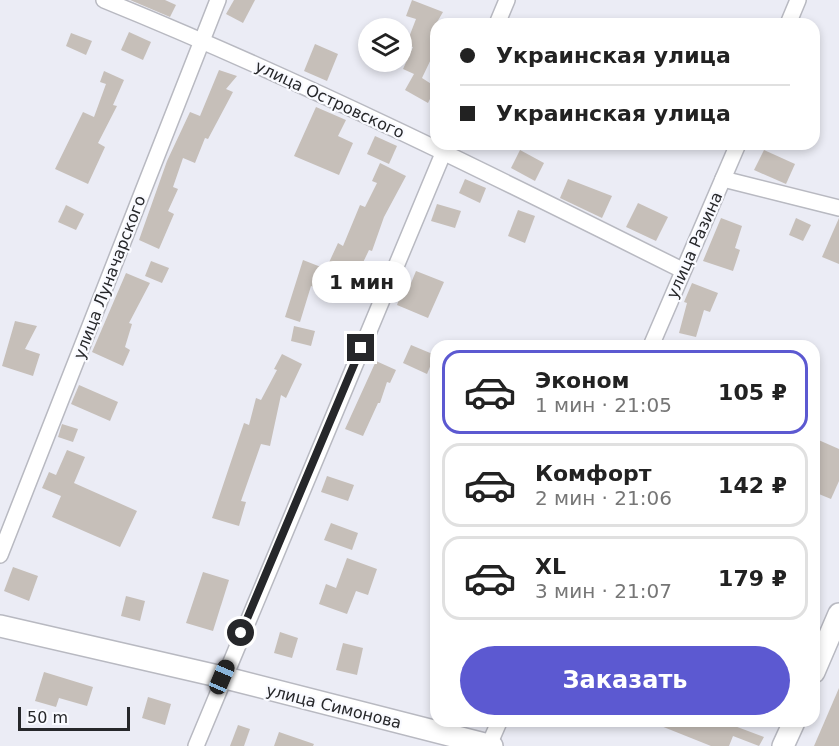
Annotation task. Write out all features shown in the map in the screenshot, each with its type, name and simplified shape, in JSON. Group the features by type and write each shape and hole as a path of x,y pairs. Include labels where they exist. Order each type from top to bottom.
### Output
{"street":[{"name":"улица Островского","path":"104,0 202,40 430,141"},
{"name":"улица Луначарского","path":"0,555 218,0"},
{"path":"500,18 507,0"},
{"path":"790,18 798,0"},
{"path":"195,746 444,150"},
{"name":"улица Островского","path":"449,150 682,270"},
{"name":"улица Разина","path":"653,340 735,150"},
{"path":"723,179 839,208"},
{"path":"820,658 839,614"},
{"name":"улица Симонова","path":"0,626 222,677 490,746"},
{"path":"490,746 497,727"},
{"path":"783,746 792,727"}],"building":[{"path":"130,0 165,0 176,5 170,17"},
{"path":"234,0 255,0 243,23 226,14"},
{"path":"412,0 443,12 440,18 430,18 430,61 422,78 430,83 428,103 405,90 414,74 410,72 412,72 412,29 416,19 406,16"},
{"path":"129,32 151,42 143,60 121,50"},
{"path":"71,33 92,41 86,55 66,46"},
{"path":"315,44 338,54 327,81 304,71"},
{"path":"219,70 237,76 226,89 233,92 208,139 205,138 195,163 183,158 173,187 178,189 168,211 174,214 159,249 139,240 167,161 190,112 200,116"},
{"path":"104,71 124,80 113,105 117,106 98,143 105,147 88,184 55,169 83,112 94,117 106,84 100,82"},
{"path":"316,107 346,120 338,136 353,143 339,175 294,156"},
{"path":"375,136 397,146 389,164 367,154"},
{"path":"520,150 544,163 535,181 511,168"},
{"path":"764,150 795,164 786,184 754,170"},
{"path":"380,163 406,176 384,217 372,251 369,250 358,273 350,269 338,297 311,286 300,322 285,317 303,260 326,269 338,243 343,246 360,205 365,207 377,183 372,181"},
{"path":"465,179 486,188 480,203 459,193"},
{"path":"568,179 612,196 602,218 560,198"},
{"path":"638,203 668,217 656,241 626,227"},
{"path":"437,204 461,211 455,228 431,221"},
{"path":"66,205 84,214 76,230 58,222"},
{"path":"518,210 535,216 525,243 508,236"},
{"path":"721,218 742,226 735,248 740,250 733,271 703,261"},
{"path":"796,218 811,225 803,241 789,235"},
{"path":"839,218 839,264 822,257"},
{"path":"151,261 169,268 162,283 145,276"},
{"path":"416,271 444,282 428,318 397,305 401,293 406,295"},
{"path":"126,273 150,283 129,323 132,324 125,347 130,350 123,366 92,352"},
{"path":"692,283 718,293 710,312 704,310 696,337 679,333 687,303 684,302"},
{"path":"15,321 37,326 25,349 40,354 33,376 2,366"},
{"path":"294,326 315,331 311,346 291,341"},
{"path":"411,345 430,353 430,367 427,374 403,363"},
{"path":"282,354 302,364 286,398 281,395 270,446 261,444 241,501 246,502 239,526 212,518 244,423 249,425 256,398 261,400 277,370 274,369"},
{"path":"376,361 396,370 390,383 387,382 380,403 363,436 345,429"},
{"path":"79,385 118,402 110,421 71,404"},
{"path":"62,424 78,429 73,442 58,437"},
{"path":"820,441 839,449 839,481 831,499 820,494"},
{"path":"67,450 85,457 74,483 137,511 120,547 52,517 61,496 42,488 49,472 56,475"},
{"path":"327,476 354,485 348,501 321,492"},
{"path":"331,523 358,533 352,550 324,540"},
{"path":"347,558 377,569 368,595 356,591 347,614 319,604 326,584 336,588"},
{"path":"13,567 38,576 29,601 4,591"},
{"path":"203,572 229,580 213,631 186,623"},
{"path":"126,596 145,601 140,621 121,616"},
{"path":"280,632 298,638 292,658 274,653"},
{"path":"343,643 363,648 357,675 336,670"},
{"path":"44,672 93,687 87,706 59,698 56,707 35,701"},
{"path":"839,688 839,746 814,746"},
{"path":"148,697 171,704 165,725 142,718"},
{"path":"238,725 250,729 244,746 230,746"},
{"path":"664,727 737,727 764,737 759,746 733,736 729,746 711,746"},
{"path":"279,732 314,744 313,746 274,746"}],"route":[{"path":"241,633 361,348"}]}
